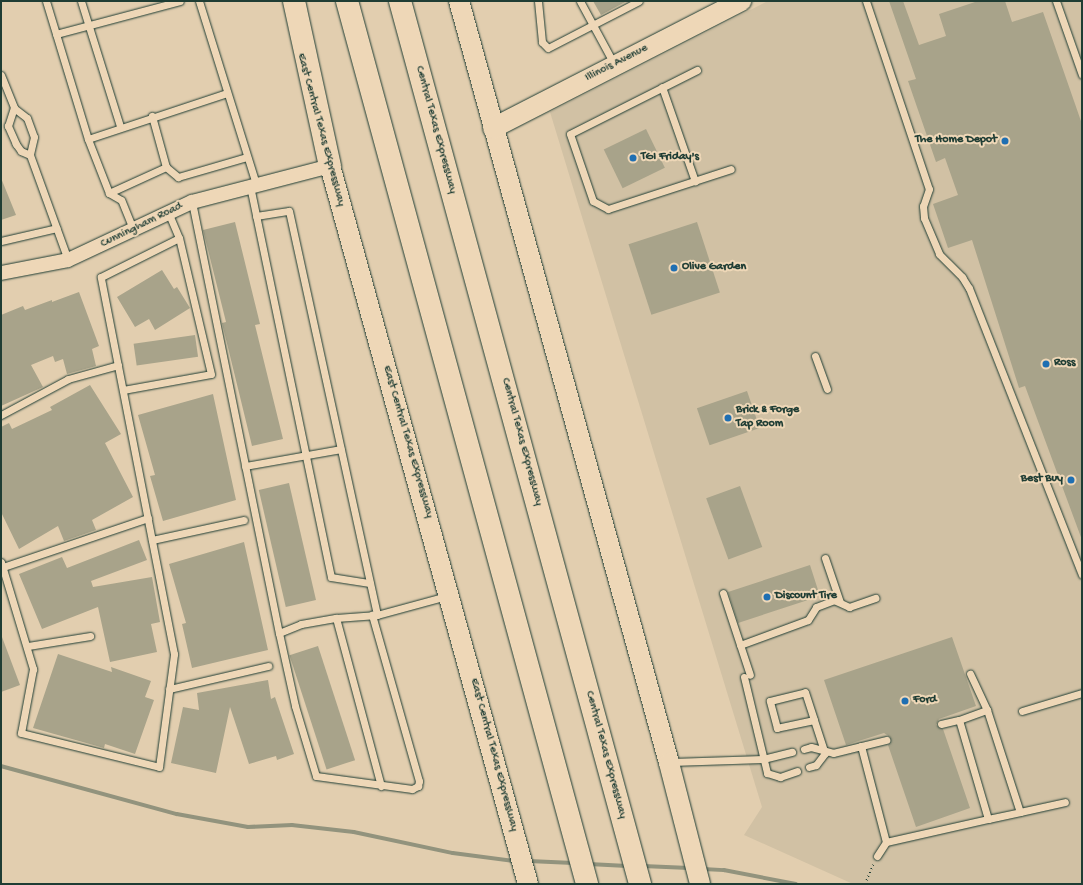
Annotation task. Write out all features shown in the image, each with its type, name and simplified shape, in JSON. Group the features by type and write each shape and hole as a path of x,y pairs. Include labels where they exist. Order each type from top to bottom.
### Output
{"highway":[{"path":"294,1 330,166"},
{"path":"347,1 587,884"},
{"name":"Central Texas Expressway","path":"400,1 640,884"}],"main road":[{"name":"East Central Texas Expressway","path":"284,1 450,596 528,884"},
{"path":"459,1 669,762 700,884"},
{"name":"Illinois Avenue","path":"493,128 741,1"}],"street":[{"name":"Cunningham Road","path":"1,274 68,260 168,211 192,202 330,166"}],"lane":[{"path":"46,1 88,139 109,193 121,200 133,229"},
{"path":"81,1 120,126"},
{"path":"56,34 88,24 180,1"},
{"path":"199,1 247,157 253,185 256,216 331,577 370,583"},
{"path":"538,1 542,42 548,48 640,1"},
{"path":"580,1 615,65"},
{"path":"866,1 929,189 923,206 924,218 939,254 962,277 969,288 1082,575"},
{"path":"1056,1 1082,74"},
{"path":"697,70 570,134 593,201 608,209 730,169"},
{"path":"1,74 14,108 27,118 34,137 30,155"},
{"path":"662,87 695,181"},
{"path":"88,139 120,126 227,93"},
{"path":"14,108 8,126 16,144 30,155 68,260"},
{"path":"152,116 166,167 178,177 247,157"},
{"path":"109,193 166,167"},
{"path":"192,202 279,633 295,706 316,776 412,789 418,786 419,781 375,615 370,583 290,212 256,216"},
{"path":"123,390 211,374 179,238 168,211"},
{"path":"1,241 57,228"},
{"path":"148,518 2,565 28,646 33,669 21,733 159,767 174,654 148,518 101,277 179,238"},
{"path":"815,356 827,389"},
{"path":"1,415 68,379 118,366"},
{"path":"245,466 341,449"},
{"path":"152,540 244,520"},
{"path":"825,558 840,602"},
{"path":"723,593 740,645 763,759 767,772 773,776 797,771"},
{"path":"279,633 301,624 336,618 375,615 450,596"},
{"path":"740,645 808,620 816,607 834,600 849,607 875,598"},
{"path":"336,618 381,786"},
{"path":"28,646 90,636"},
{"path":"169,689 268,666"},
{"path":"970,674 987,710 1020,812"},
{"path":"814,720 777,728 770,701 805,692 825,753"},
{"path":"1022,711 1082,694"},
{"path":"941,724 987,710"},
{"path":"958,720 988,819"},
{"path":"804,749 810,747 825,753 833,754 886,740"},
{"path":"861,746 886,842"},
{"path":"669,762 763,759 792,752"},
{"path":"809,767 816,765 825,753"},
{"path":"877,856 886,842 1065,802"}],"path":[{"path":"865,884 869,875"}],"shaded area":[{"path":"768,1 1082,1 1082,884 853,884 744,835 762,807 550,112"}],"building":[{"path":"593,1 627,1 601,15"},
{"name":"The Home Depot","path":"889,1 903,1 919,45 946,36 939,14 978,1 1005,1 1012,22 1043,12 1082,124 1082,540 1025,386 1019,388 972,240 948,248 933,204 958,195 945,158 936,162 908,81 916,79"},
{"name":"TGI Friday's","path":"646,129 665,168 623,188 604,150"},
{"path":"1,178 16,215 1,220"},
{"path":"235,222 260,324 255,325 283,439 252,446 222,323 226,322 203,230"},
{"name":"Olive Garden","path":"697,222 720,292 651,315 629,244"},
{"path":"162,270 174,289 177,287 190,308 155,330 149,319 135,327 117,297"},
{"path":"79,292 99,346 92,349 96,366 67,374 63,359 55,362 53,356 31,365 43,387 1,406 1,315 23,306 25,310"},
{"path":"195,335 198,357 137,365 134,344"},
{"path":"90,385 121,434 105,443 133,497 92,520 96,530 64,541 58,526 19,549 1,512 1,427 9,423 12,429 52,410 50,407"},
{"name":"Brick & Forge Tap Room","path":"747,391 760,428 710,445 697,408"},
{"path":"213,394 236,500 163,521 150,476 155,475 138,415"},
{"path":"289,483 316,600 286,607 259,490"},
{"path":"740,486 762,547 728,559 706,498"},
{"path":"139,540 147,560 91,581 93,587 152,577 160,622 151,624 157,652 110,662 98,607 42,629 19,574 62,557 67,568"},
{"path":"244,542 268,650 192,668 182,624 186,623 169,564"},
{"name":"Discount Tire","path":"810,565 818,590 806,594 808,600 738,623 728,592"},
{"path":"2,637 20,685 1,692 1,638"},
{"path":"952,637 976,706 939,719 936,725 943,729 970,808 916,827 888,745 891,741 890,737 884,733 846,745 824,680"},
{"path":"318,646 355,760 327,769 289,655"},
{"path":"58,654 112,672 111,667 151,681 145,697 154,700 135,754 105,744 104,748 33,728"},
{"path":"268,680 271,699 275,697 294,754 277,760 276,756 249,764 230,707 216,773 171,763 183,707 199,710 197,693"}],"waterway":[{"path":"1,766 177,814 248,827 292,825 354,832 453,853 515,861"},
{"path":"529,861 573,863"},
{"path":"589,864 627,866"},
{"path":"643,866 689,868"},
{"path":"703,869 724,870 796,884"}],"place":[{"name":"The Home Depot","path":"1005,141"},
{"name":"TGI Friday's","path":"633,158"},
{"name":"Olive Garden","path":"674,268"},
{"name":"Ross","path":"1046,364"},
{"name":"Brick & Forge Tap Room","path":"728,418"},
{"name":"Best Buy","path":"1071,480"},
{"name":"Discount Tire","path":"767,597"},
{"name":"Ford","path":"905,701"}]}
